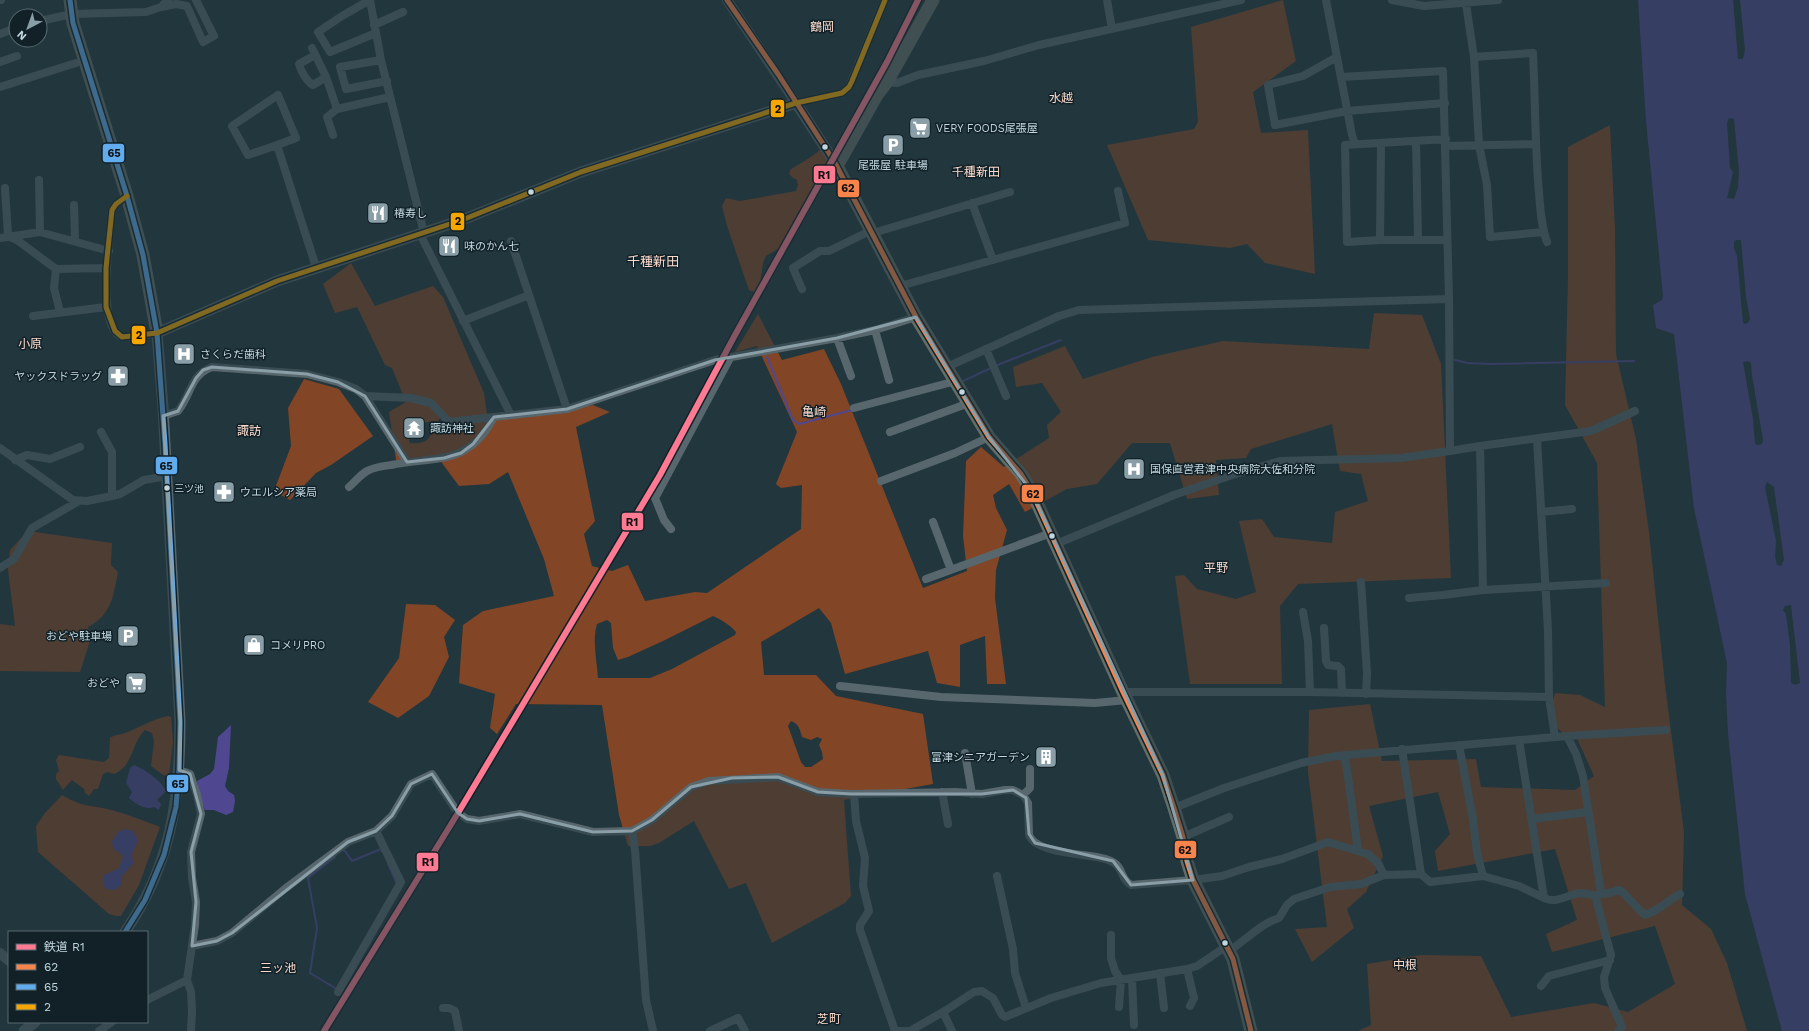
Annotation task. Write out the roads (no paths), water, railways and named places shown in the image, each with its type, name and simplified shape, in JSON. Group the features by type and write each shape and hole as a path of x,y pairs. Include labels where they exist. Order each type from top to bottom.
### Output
{"highway":[{"path":"70,0 72,14 127,196 143,255 157,333"},
{"path":"933,0 887,82 877,95 837,166 916,317 989,437 1021,474 1032,492 1125,696 1163,775 1183,837 1187,861 1193,880 1228,949 1251,1031"}],"main road":[{"path":"126,931 145,900 164,855 176,807 180,770 180,722 167,476 157,333 277,281 316,267 422,234 581,172 796,103 837,166"},
{"path":"24,1031 34,1023"}],"street":[{"path":"161,7 168,0"},
{"path":"48,19 72,14 136,13 176,4 186,6 203,42 214,36 196,0"},
{"path":"403,12 375,29 330,52 318,32 370,0 375,29 381,60 422,234 463,321 511,415"},
{"path":"727,0 796,103 842,93 849,87 886,0"},
{"path":"1107,0 1112,29"},
{"path":"887,82 897,83 918,76 984,61 1039,44 1112,29 1218,3 1241,0"},
{"path":"1326,0 1347,111 1355,144"},
{"path":"1392,0 1424,6 1466,4 1498,0"},
{"path":"1466,4 1474,57 1479,145 1487,185 1490,238 1544,232"},
{"path":"326,77 313,85 309,83 300,70 299,64 314,52 326,77 338,109"},
{"path":"1474,57 1533,52 1535,144 1544,232 1547,242"},
{"path":"0,62 18,56"},
{"path":"1337,57 1303,76 1268,85 1275,125 1347,111 1445,103"},
{"path":"381,60 340,67 346,89 387,81"},
{"path":"0,87 76,63"},
{"path":"1341,77 1443,71 1449,299 1450,451"},
{"path":"278,95 296,138 277,146 248,155 232,126 278,95"},
{"path":"334,135 327,117 338,109 390,97"},
{"path":"1447,240 1380,240 1347,242 1345,145 1416,141 1479,145 1535,144"},
{"path":"1416,141 1418,240"},
{"path":"1380,240 1381,143"},
{"path":"277,146 316,267"},
{"path":"39,180 40,232"},
{"path":"4,237 5,188"},
{"path":"900,286 1125,223 1118,191"},
{"path":"802,289 793,268 820,251 829,251 872,232 1010,192"},
{"path":"127,196 116,204 112,210 109,251 106,268 106,308 118,335 128,337 157,333"},
{"path":"972,203 993,260"},
{"path":"74,205 76,241"},
{"path":"4,237 40,232 109,251"},
{"path":"4,237 16,240 56,269 106,268"},
{"path":"511,241 567,409"},
{"path":"56,269 54,288 60,312"},
{"path":"463,321 529,295"},
{"path":"947,367 1059,316 1078,310 1449,299"},
{"path":"33,316 106,308"},
{"path":"365,396 411,398 431,403 450,422 567,409 688,368 730,358 874,330 916,317"},
{"path":"874,330 889,380"},
{"path":"838,338 851,376"},
{"path":"986,349 1006,396"},
{"path":"671,529 664,520 655,498 730,358"},
{"path":"163,416 178,411 196,378 203,370 212,367 307,374 338,382 356,389 365,396 407,462"},
{"path":"854,408 956,381"},
{"path":"890,432 969,403"},
{"path":"926,580 951,570 1053,538 1250,469 1280,461 1401,458 1537,439 1591,431 1635,411"},
{"path":"349,487 367,471 407,462 444,458 461,454 483,434 494,417"},
{"path":"101,432 112,452 112,496"},
{"path":"881,481 955,453 989,437"},
{"path":"1537,439 1549,697 1555,737"},
{"path":"1480,446 1483,590"},
{"path":"0,448 73,500 79,501 120,494 144,480 167,476"},
{"path":"15,460 27,455 50,459 80,448"},
{"path":"0,568 14,559 32,528 79,501"},
{"path":"1541,512 1572,509"},
{"path":"933,522 951,570"},
{"path":"1361,582 1367,673 1366,694"},
{"path":"1409,598 1443,596 1483,590 1545,588 1606,583"},
{"path":"1303,612 1308,641 1310,692"},
{"path":"1324,628 1326,661 1328,666 1338,666 1342,669 1342,693"},
{"path":"840,686 924,696 1095,703 1125,696 1310,692 1549,697"},
{"path":"1174,808 1224,788 1301,763 1345,754 1567,736 1666,730"},
{"path":"1567,736 1576,754 1583,776 1598,894 1611,954 1604,977 1605,988 1622,1027 1618,1031"},
{"path":"1519,740 1544,898"},
{"path":"1459,745 1473,819 1477,853 1483,876"},
{"path":"1402,749 1421,874 1430,882 1483,876 1519,886 1549,900 1558,900 1578,894 1598,894 1620,890 1627,896 1636,908 1645,915 1653,912 1671,898 1680,894"},
{"path":"965,753 972,794"},
{"path":"1345,754 1358,850"},
{"path":"1023,795 1030,788 1030,769"},
{"path":"180,770 190,774 201,814 191,852 192,878 196,902 187,980 191,992 191,1031"},
{"path":"192,946 217,941 232,933 286,888 348,842 376,831 392,816 411,784 432,774 458,813 467,819 479,821 520,814 594,832 632,831 652,820 691,787 710,781 778,777 818,792 854,794 942,792 972,794 1005,790 1018,792 1023,795 1028,803 1030,838 1035,843 1058,851 1113,861 1120,866 1125,879 1131,885 1222,876 1248,867 1282,859 1328,842 1368,854 1378,863 1384,875"},
{"path":"942,792 948,824"},
{"path":"854,794 856,821 865,858 863,886 869,910 860,925 860,930 894,1031 910,1031 944,1012 974,992 982,991 993,998 1002,1015 1005,1017 1051,998 1101,983 1197,966 1228,949 1271,921 1280,918 1287,905 1294,899 1330,887 1361,884 1384,875 1421,874"},
{"path":"1532,819 1588,812"},
{"path":"1183,837 1230,817"},
{"path":"338,992 401,882 376,831"},
{"path":"632,831 635,850 646,1000 653,1031"},
{"path":"997,876 1014,949 1015,973 1026,1008"},
{"path":"1111,935 1111,958 1115,971 1121,980 1119,1007"},
{"path":"0,953 8,960"},
{"path":"1540,986 1549,976 1610,960"},
{"path":"1186,969 1194,998 1190,1006"},
{"path":"1160,973 1164,1008"},
{"path":"1132,978 1134,1025"},
{"path":"148,1000 187,980"},
{"path":"444,1008 449,1008 455,1011 459,1031"},
{"path":"944,1012 952,1031"},
{"path":"710,1031 738,1018 745,1031"},
{"path":"98,1031 110,1023"}],"waterway":[{"path":"995,366 1061,340"},
{"path":"767,357 793,420 799,424 852,410"},
{"path":"1455,360 1467,363 1492,364 1634,361"},
{"path":"961,382 991,368"},
{"path":"343,850 352,861 381,849 382,851"},
{"path":"335,857 308,878 317,928 310,973 335,988"},
{"path":"388,864 397,884"}],"rail line":[{"name":"R1","path":"324,1031 458,813 660,475 735,335 887,62 918,0"}],"place":[{"name":"VERY FOODS尾張屋","path":"920,128"},
{"name":"尾張屋 駐車場","path":"893,145"},
{"name":"椿寿し","path":"378,213"},
{"name":"味のかん七","path":"449,246"},
{"name":"さくらだ歯科","path":"184,354"},
{"name":"ヤックスドラッグ","path":"118,376"},
{"name":"諏訪神社","path":"414,428"},
{"name":"国保直営君津中央病院大佐和分院","path":"1134,469"},
{"name":"三ツ池","path":"167,488"},
{"name":"ウエルシア薬局","path":"224,492"},
{"name":"おどや駐車場","path":"128,636"},
{"name":"コメリPRO","path":"254,645"},
{"name":"おどや","path":"136,683"},
{"name":"富津シニアガーデン","path":"1046,757"}],"district":[{"name":"鶴岡","path":"822,27"},
{"name":"水越","path":"1061,98"},
{"name":"千種新田","path":"976,172"},
{"name":"千種新田","path":"653,261"},
{"name":"小原","path":"30,344"},
{"name":"亀崎","path":"814,412"},
{"name":"諏訪","path":"249,431"},
{"name":"平野","path":"1216,568"},
{"name":"中根","path":"1405,965"},
{"name":"三ッ池","path":"278,968"},
{"name":"芝町","path":"829,1019"}]}
